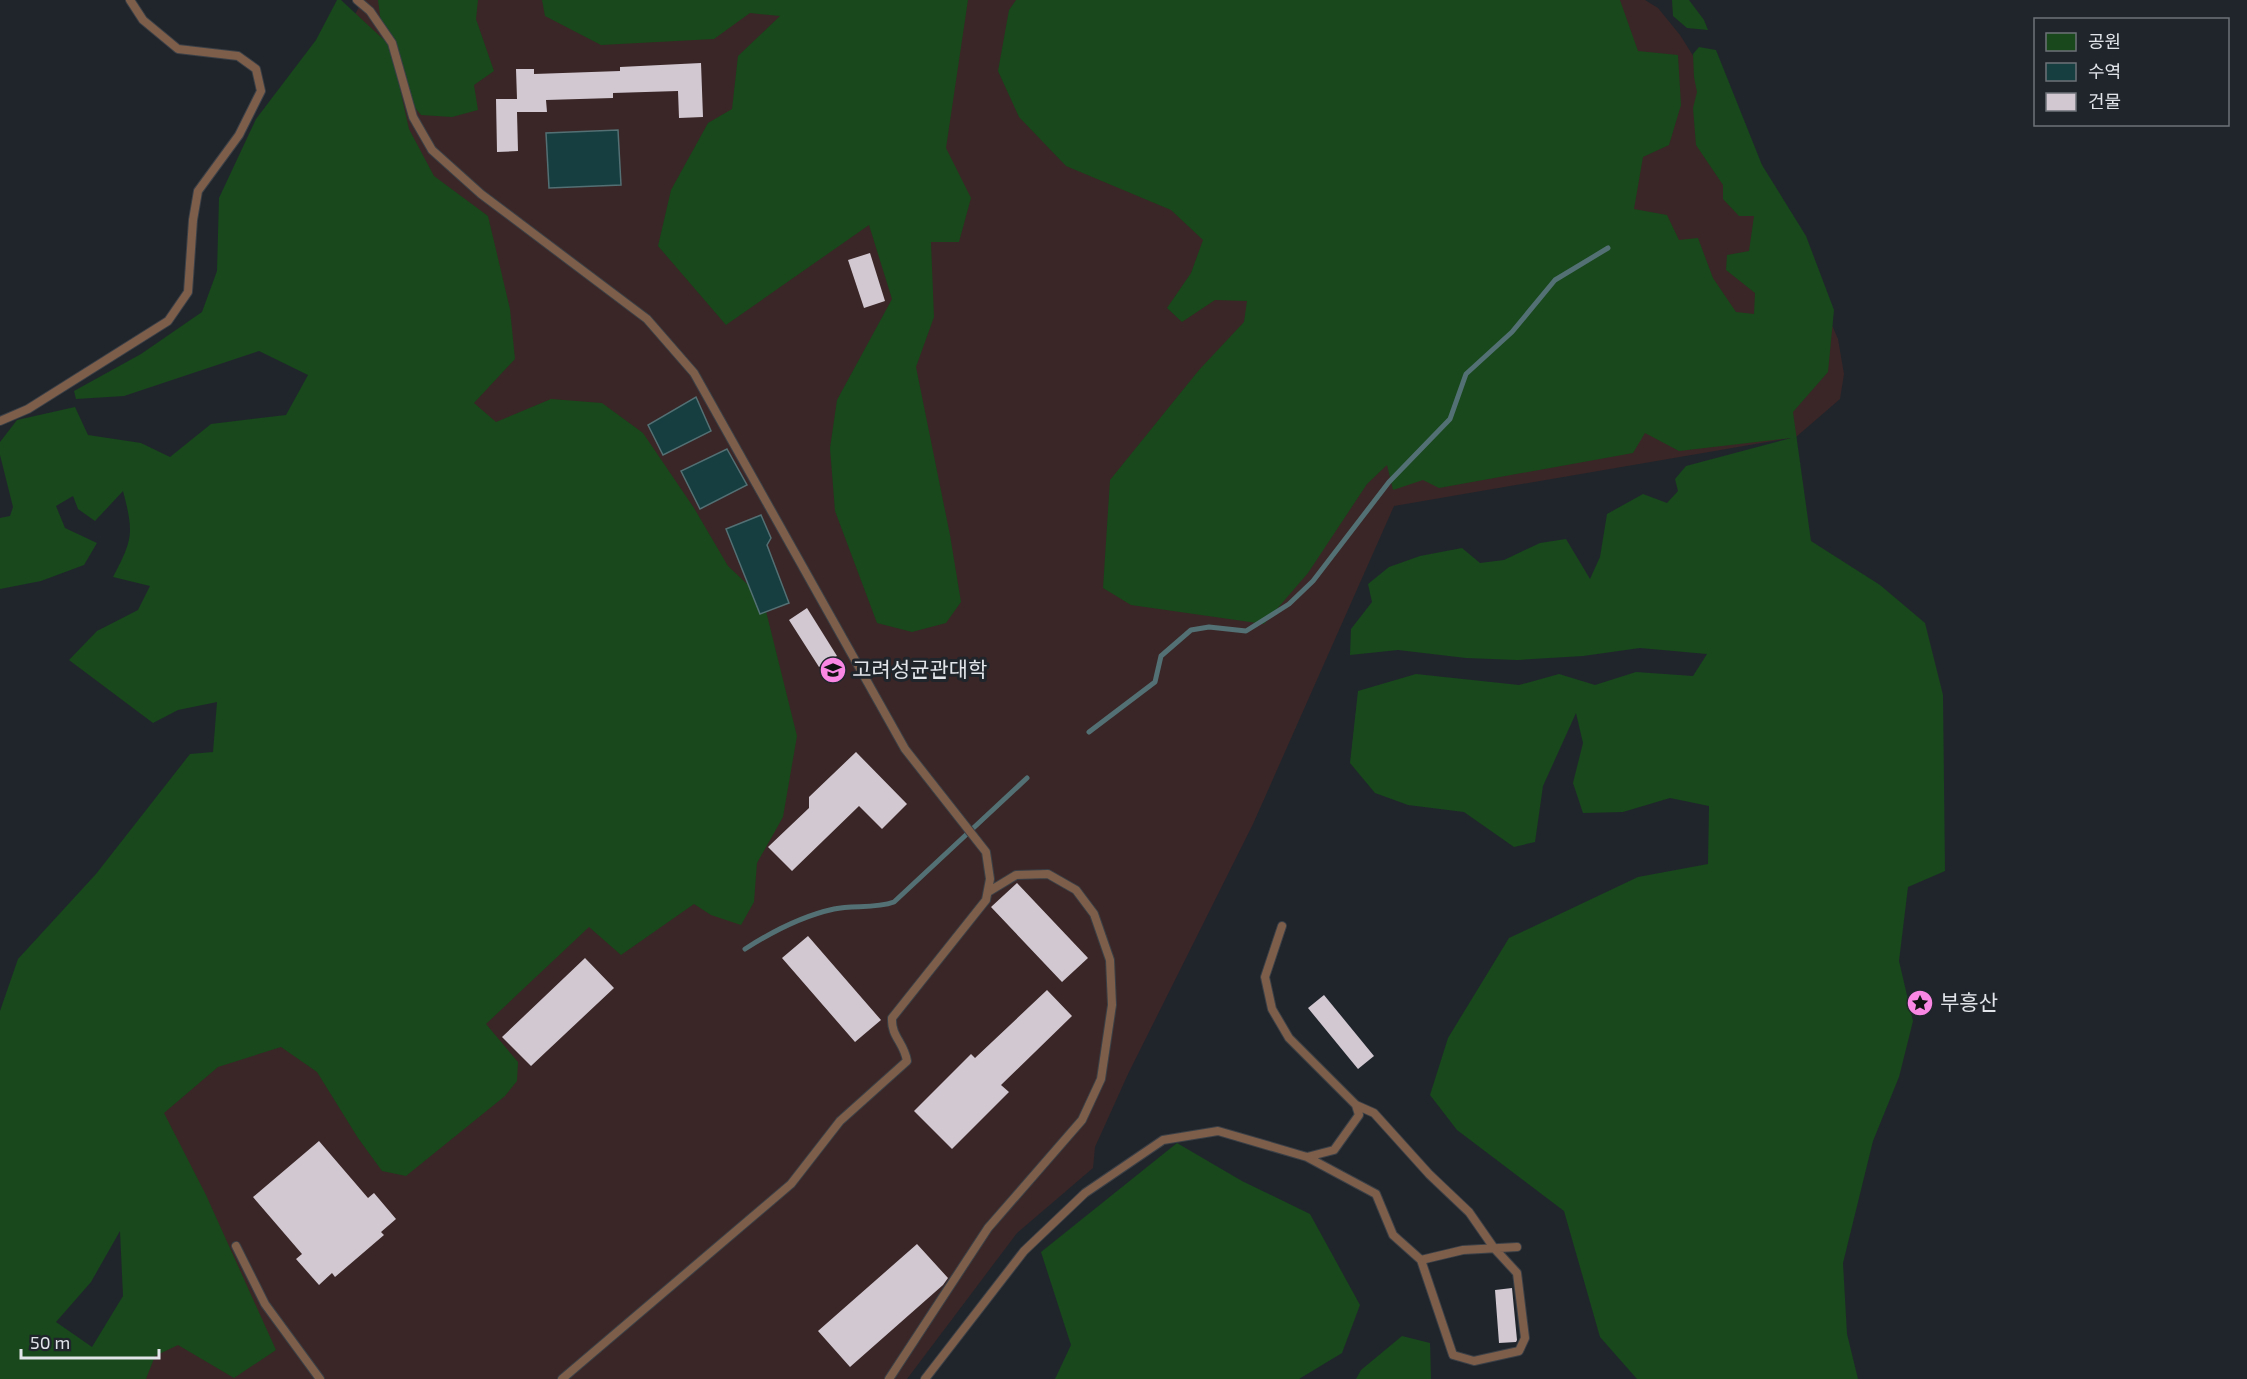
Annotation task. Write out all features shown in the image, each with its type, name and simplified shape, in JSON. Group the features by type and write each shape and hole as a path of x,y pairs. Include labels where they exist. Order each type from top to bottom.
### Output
{"lane":[{"path":"0,422 28,409 168,321 188,292 193,220 198,191 239,135 261,91 256,69 238,56 178,49 143,20 130,0"},
{"path":"357,0 370,11 392,43 413,117 432,150 481,194 647,319 694,373 905,749 986,852 990,879 986,900 892,1018 891,1030 906,1049 908,1061 840,1121 791,1184 562,1379"},
{"path":"889,1379 988,1228 1082,1120 1101,1078 1112,1005 1110,960 1094,914 1076,890 1048,874 1016,875 988,892"},
{"path":"925,1379 1024,1251 1085,1192 1162,1140 1218,1131 1307,1157 1376,1194 1393,1235 1421,1260 1453,1355 1474,1361 1519,1351 1525,1338 1517,1273 1494,1248 1469,1212 1429,1174 1374,1113 1356,1105 1289,1038 1272,1009 1265,977 1282,926"},
{"path":"1307,1157 1334,1150 1359,1115 1356,1105"},
{"path":"236,1246 265,1304 320,1379"},
{"path":"1421,1260 1463,1250 1517,1247"}],"shaded area":[{"name":"고려성균관대학","path":"363,0 1645,0 1658,8 1680,35 1762,165 1838,339 1844,374 1840,399 1796,437 1394,506 1253,824 1128,1074 1095,1147 1093,1168 1017,1233 907,1379 122,1379 135,1111 211,1052 310,1019 353,18"}],"green space":[{"path":"337,0 341,0 383,39 378,0 478,0 476,19 494,71 474,85 478,110 452,117 421,115 400,89 409,129 434,176 488,216 510,309 515,359 474,403 496,422 551,399 602,403 643,433 694,508 728,566 763,599 797,736 783,817 757,863 754,902 741,925 711,915 694,904 621,955 589,927 486,1024 518,1062 517,1081 505,1096 406,1176 382,1171 358,1138 317,1072 281,1047 218,1067 164,1113 206,1195 276,1350 234,1378 178,1345 155,1356 146,1379 0,1379 0,1011 18,959 96,874 190,754 213,752 217,702 178,710 153,723 69,660 97,631 138,610 150,586 113,577 125,553 130,536 129,517 123,491 95,521 78,509 73,496 56,506 65,528 97,543 84,565 41,581 0,589 0,518 10,516 13,507 0,455 0,442 17,420 75,407 88,435 141,443 170,457 211,424 286,415 308,375 259,351 124,396 76,399 74,391 141,354 202,312 217,271 219,198 256,119 316,40","holes":["120,1231 123,1296 92,1347 56,1322 91,1282"]},
{"path":"542,0 968,0 946,148 971,198 959,242 931,242 934,317 916,367 961,602 946,623 912,632 877,623 835,511 830,448 837,400 892,299 869,225 726,325 658,246 671,190 708,123 732,109 738,56 780,16 750,13 714,39 601,45 545,16"},
{"path":"1016,0 1620,0 1638,51 1678,55 1681,105 1669,145 1643,157 1634,209 1667,215 1679,240 1698,238 1713,278 1736,312 1754,314 1755,293 1726,270 1727,255 1749,251 1754,216 1739,216 1723,199 1723,185 1696,145 1693,108 1697,92 1693,54 1699,47 1716,50 1762,165 1806,236 1834,310 1828,372 1793,412 1811,541 1880,585 1925,623 1943,695 1945,871 1908,887 1899,961 1913,1021 1899,1077 1873,1141 1843,1263 1847,1334 1858,1379 1637,1379 1600,1337 1564,1211 1457,1130 1430,1095 1448,1038 1509,938 1638,877 1708,864 1709,806 1670,798 1623,812 1583,813 1573,783 1583,743 1576,713 1543,786 1535,842 1514,847 1464,812 1408,805 1375,793 1350,763 1358,691 1416,674 1519,685 1559,674 1595,685 1636,672 1693,676 1707,654 1640,648 1583,656 1517,660 1466,658 1398,650 1350,655 1351,629 1372,602 1368,584 1389,567 1420,556 1462,548 1480,563 1504,560 1540,543 1566,539 1590,579 1600,557 1607,514 1643,494 1667,503 1678,491 1675,479 1686,466 1791,438 1679,451 1645,433 1633,453 1439,488 1423,480 1393,490 1387,465 1367,484 1308,573 1264,624 1131,605 1103,588 1110,480 1199,370 1244,322 1247,301 1215,300 1182,322 1167,308 1191,273 1203,240 1171,210 1066,166 1019,117 998,71 1009,10"},
{"path":"1672,0 1689,0 1704,20 1708,30 1687,28 1673,16"},
{"path":"1177,1143 1242,1181 1310,1214 1360,1305 1342,1353 1299,1379 1055,1379 1071,1345 1041,1252"},
{"path":"1402,1336 1430,1343 1431,1379 1356,1379 1361,1370"}],"water":[{"path":"618,130 621,185 549,188 546,133"},
{"path":"696,397 711,431 663,455 648,425"},
{"path":"727,449 747,485 700,509 681,471"},
{"path":"761,515 771,538 767,545 789,603 760,614 726,529"}],"building":[{"path":"701,63 703,117 679,118 678,91 613,93 613,98 546,100 547,112 517,112 518,151 497,152 496,99 517,99 516,69 534,69 534,74 620,71 620,67"},
{"path":"870,253 885,301 864,308 848,260"},
{"path":"807,608 837,656 819,667 789,620"},
{"path":"856,752 907,804 882,829 859,806 792,871 768,847 809,808 809,797"},
{"path":"1017,883 1088,958 1062,982 991,907"},
{"path":"808,936 881,1020 855,1042 782,958"},
{"path":"585,958 614,988 531,1066 502,1037"},
{"path":"1047,990 1072,1016 1001,1085 1009,1092 952,1149 914,1111 971,1054 975,1058"},
{"path":"1324,995 1374,1056 1358,1069 1308,1008"},
{"path":"319,1141 368,1198 374,1193 396,1219 381,1232 384,1235 335,1277 332,1273 319,1285 296,1259 302,1254 253,1197"},
{"path":"917,1244 948,1278 943,1285 850,1367 818,1331"},
{"path":"1512,1288 1517,1340 1516,1342 1499,1343 1495,1290"}],"waterway":[{"path":"1089,732 1155,682 1161,656 1191,630 1209,627 1246,631 1289,604 1313,581 1389,482 1450,419 1466,374 1512,332 1555,280 1608,248"},
{"path":"745,949 788,925 822,912 894,902 1027,778"}],"place":[{"name":"고려성균관대학","path":"833,670"},
{"name":"부흥산","path":"1920,1003"}]}
